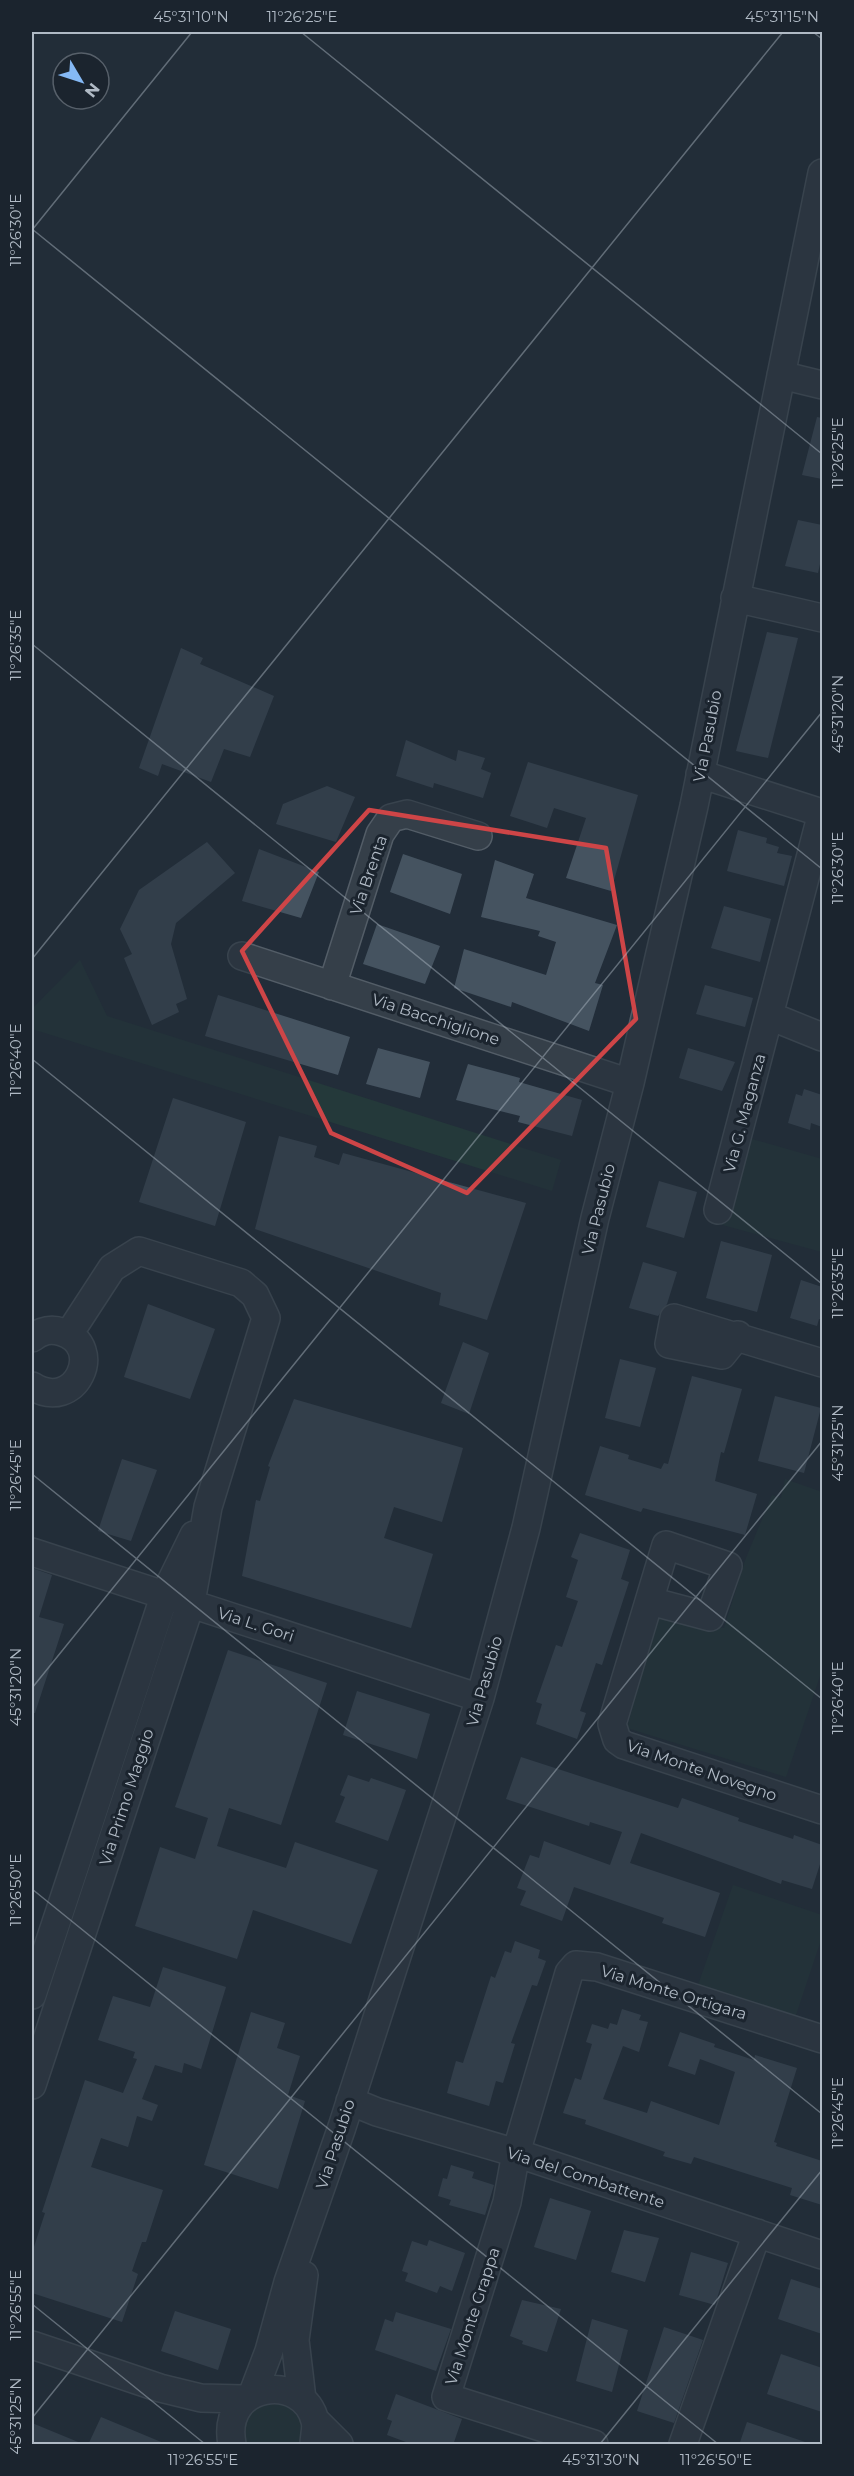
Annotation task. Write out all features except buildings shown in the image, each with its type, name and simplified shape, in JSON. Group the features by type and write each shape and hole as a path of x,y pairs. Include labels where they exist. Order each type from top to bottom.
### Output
{"street":[{"name":"Via Pasubio","path":"231,2438 233,2414 248,2396 269,2351 288,2282 350,2101 480,1698 526,1528 595,1218 630,1083 699,774 822,173"},
{"path":"781,375 822,385"},
{"path":"735,598 822,618"},
{"path":"699,774 822,813"},
{"name":"Via G. Maganza","path":"718,1210 822,813"},
{"name":"Via Brenta","path":"332,986 380,834 391,818 407,814 478,836"},
{"name":"Via Bacchiglione","path":"242,956 630,1083"},
{"path":"770,1016 822,1037"},
{"name":"Via Primo Maggio","path":"32,2085 191,1602 208,1507 266,1318 255,1295 241,1283 139,1251 112,1268 69,1334"},
{"path":"32,1338 40,1332 55,1329 69,1334 78,1343 83,1355 83,1367 78,1379 69,1388 60,1392 40,1391 32,1386"},
{"path":"738,1335 822,1363"},
{"name":"Via Primo Maggio","path":"32,1995 165,1594 208,1507"},
{"name":"Via L. Gori","path":"32,1551 480,1698"},
{"name":"Via Monte Novegno","path":"650,1601 612,1724 617,1740 624,1745 822,1810"},
{"path":"91,1818 117,1827"},
{"name":"Via Monte Ortigara","path":"516,2154 569,1973 576,1965 597,1967 822,2039"},
{"name":"Via del Combattente","path":"350,2101 377,2112 516,2154 822,2255"},
{"name":"Via Monte Grappa","path":"516,2154 507,2202 446,2397 594,2445"},
{"name":"Via Pasubio","path":"307,2228 305,2270 295,2340 310,2421"},
{"path":"683,2445 757,2233"},
{"path":"32,2345 160,2388 201,2398 248,2396 278,2388 310,2421 339,2445"},
{"path":"160,2388 210,2414 231,2438"}],"highlighted area":[{"path":"369,810 606,848 636,1019 467,1193 331,1133 242,951"}],"green space":[{"path":"80,960 107,1016 561,1160 552,1191 32,1029 32,1009"},
{"path":"738,1135 822,1159 822,1252 719,1224"},
{"path":"785,1479 822,1492 822,1670 786,1777 627,1728 657,1616 724,1628 746,1558 772,1495 781,1498"},
{"path":"733,1885 822,1915 822,1937 794,2021 697,1988"},
{"path":"277,2401 290,2408 301,2423 299,2444 242,2444 240,2425 251,2407"}]}
